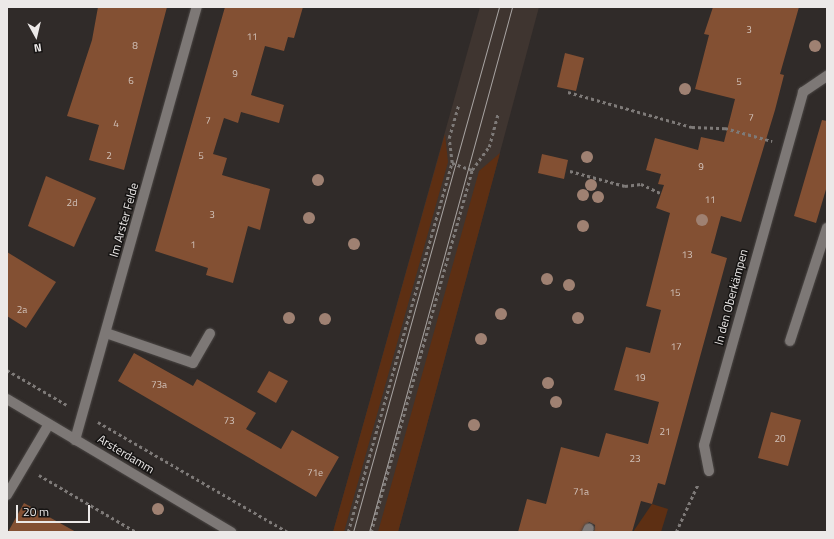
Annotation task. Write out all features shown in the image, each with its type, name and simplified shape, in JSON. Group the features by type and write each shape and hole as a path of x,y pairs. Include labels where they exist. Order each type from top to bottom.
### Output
{"street":[{"name":"Im Arster Felde","path":"76,440 197,7"},
{"name":"In den Oberkämpen","path":"709,472 704,445 787,145 803,92 827,76"},
{"path":"790,341 827,228"},
{"path":"106,334 193,362 210,334"},
{"name":"Arsterdamm","path":"7,399 231,532"},
{"path":"7,495 49,424"}],"path":[{"path":"568,92 692,127 725,128 787,145"},
{"path":"348,532 452,163 449,138 459,104"},
{"path":"371,532 472,170 489,147 498,113"},
{"path":"452,163 472,170"},
{"path":"570,171 625,186 641,184 660,193"},
{"path":"7,370 288,532"},
{"path":"24,466 136,532"},
{"path":"676,532 693,490 709,472"}],"shaded area":[{"path":"480,7 539,7 398,532 333,532"},
{"path":"445,134 448,162 344,532 333,532"},
{"path":"500,153 398,532 378,532 479,171"},
{"path":"652,504 668,509 661,532 633,532"}],"building":[{"path":"98,7 167,7 124,170 89,160 99,125 67,116 92,40"},
{"path":"225,7 303,7 294,38 288,37 284,51 265,46 251,95 284,105 279,123 241,112 238,123 224,118 213,154 227,158 222,175 270,189 260,230 248,226 233,283 206,275 208,268 155,251"},
{"path":"713,7 799,7 780,74 784,75 775,110 741,222 721,216 711,253 727,258 665,485 658,483 652,504 641,501 632,532 594,532 595,525 589,522 581,532 518,532 527,499 546,504 561,447 599,457 606,433 648,444 659,402 614,390 626,347 650,353 661,310 646,306 670,213 656,208 664,185 658,184 661,174 646,170 655,138 698,150 701,137 724,142 735,99 695,89 709,35 704,34"},
{"path":"565,53 584,58 576,91 557,87"},
{"path":"822,120 827,121 827,186 816,223 794,216"},
{"path":"542,154 568,160 564,179 538,173"},
{"path":"46,176 96,198 74,247 28,226"},
{"path":"7,252 56,282 26,328 7,316"},
{"path":"134,353 193,386 197,379 256,413 246,429 281,449 292,430 339,457 316,497 118,381"},
{"path":"269,371 288,381 276,403 257,392"},
{"path":"771,412 801,420 788,466 758,458"},
{"path":"24,503 76,532 8,532"}],"tram line":[{"path":"353,532 499,7"},
{"path":"369,532 512,7"}]}
